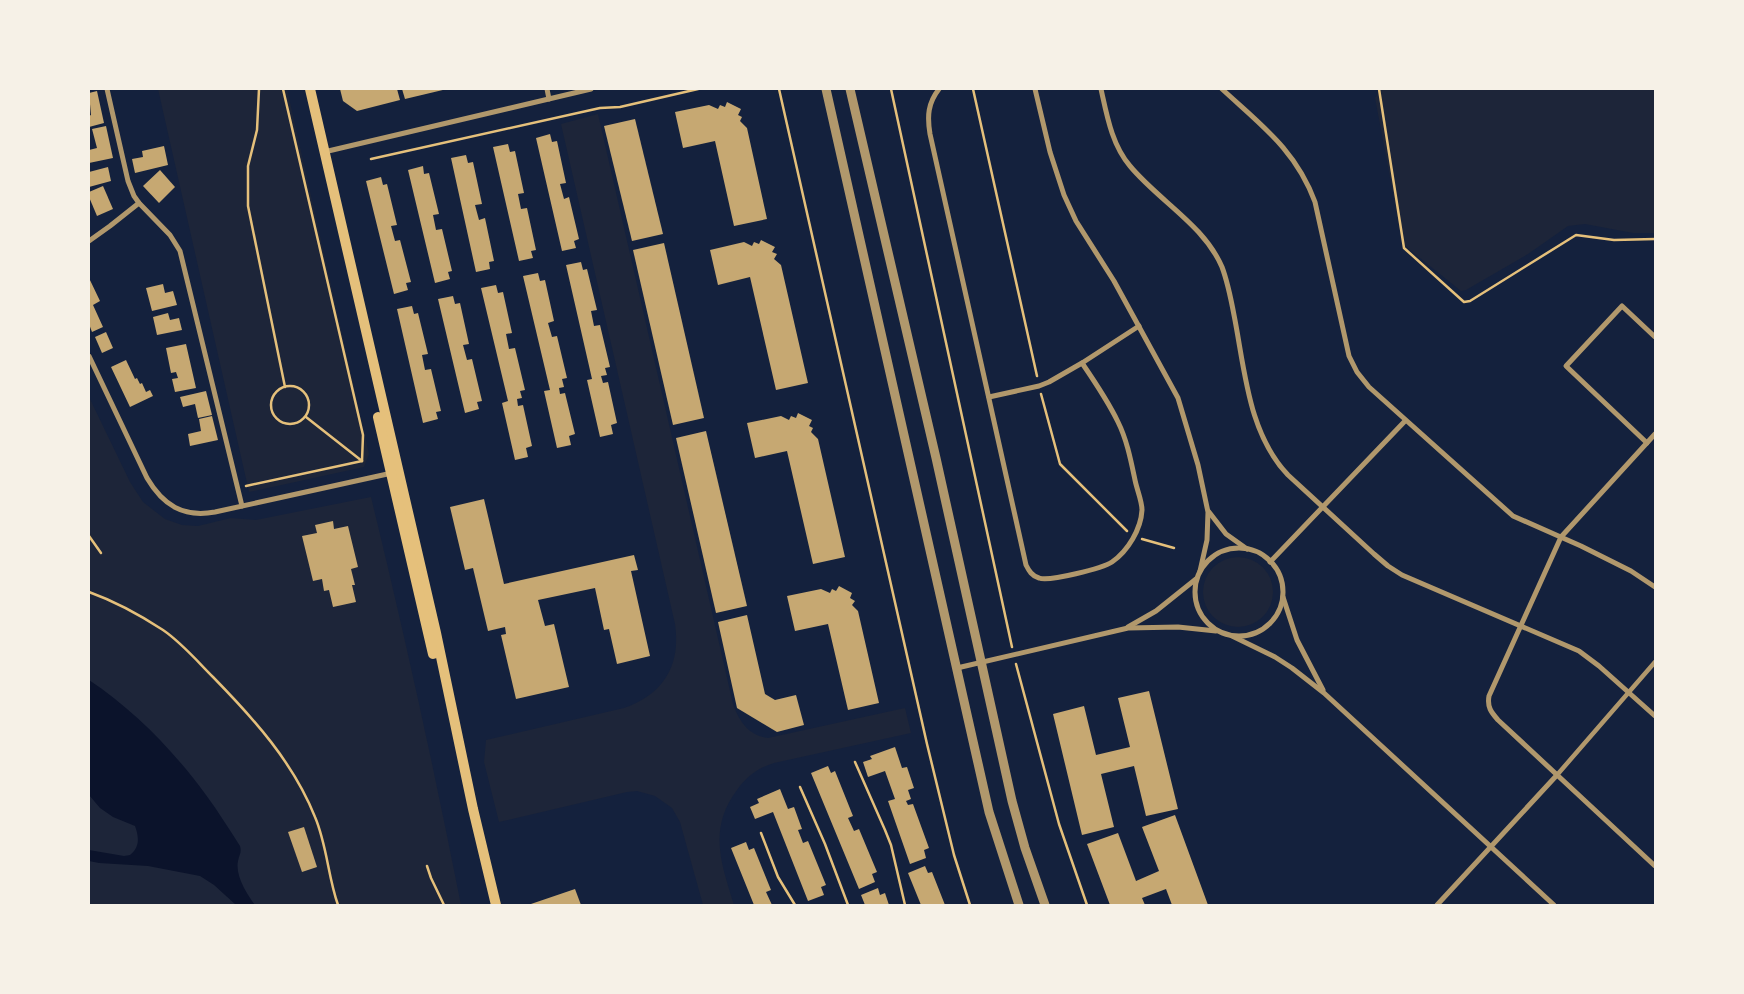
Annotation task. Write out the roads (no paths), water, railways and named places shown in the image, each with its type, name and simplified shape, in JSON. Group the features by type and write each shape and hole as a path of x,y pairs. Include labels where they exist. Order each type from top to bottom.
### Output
{"main road":[{"path":"310,89 323,152 353,274 394,472 490,905"},
{"path":"394,472 436,633 473,808 496,905"}],"street":[{"path":"107,89 128,181 139,203 170,235 180,251 242,506"},
{"path":"547,89 549,98"},
{"path":"323,152 591,89"},
{"path":"826,89 989,812 1019,905"},
{"path":"850,89 982,662 1012,801 1025,848 1045,905"},
{"path":"939,89 930,105 927,119 1026,565 1030,574 1040,579 1051,579 1104,567 1114,561 1124,551 1140,524 1142,509 1126,443 1107,401 1082,363"},
{"path":"1036,89 1050,152 1064,195 1085,236 1139,326 1178,398 1196,457 1208,512 1207,540 1195,584 1195,598 1199,612 1207,623 1218,632"},
{"path":"1101,89 1113,136 1130,166 1198,232 1210,246 1221,266 1228,286 1258,429 1266,447 1276,462 1388,566 1402,575 1579,651 1599,666 1655,716"},
{"path":"1222,89 1284,147 1308,184 1315,202 1348,356 1369,388 1513,516 1630,571 1655,587"},
{"path":"89,241 139,203"},
{"path":"1647,443 1566,366 1622,306 1655,337"},
{"path":"989,397 1039,386 1082,363 1139,326"},
{"path":"89,356 147,478 159,496 176,508 195,514 214,512 394,472"},
{"path":"1270,562 1405,420"},
{"path":"1655,434 1561,537 1489,696 1488,704 1491,712 1498,720 1655,866"},
{"path":"1208,512 1226,534 1248,549 1261,554 1278,572 1283,596 1297,640 1324,693"},
{"path":"1200,571 1208,560 1220,552 1234,548 1248,549"},
{"path":"1128,628 1156,611 1197,578"},
{"path":"1232,636 1246,636 1260,631 1271,622 1279,610 1283,596"},
{"path":"957,668 1128,628 1178,627 1218,632 1232,636 1275,657 1324,693 1554,905"},
{"path":"1437,905 1557,775 1655,662"}]}
